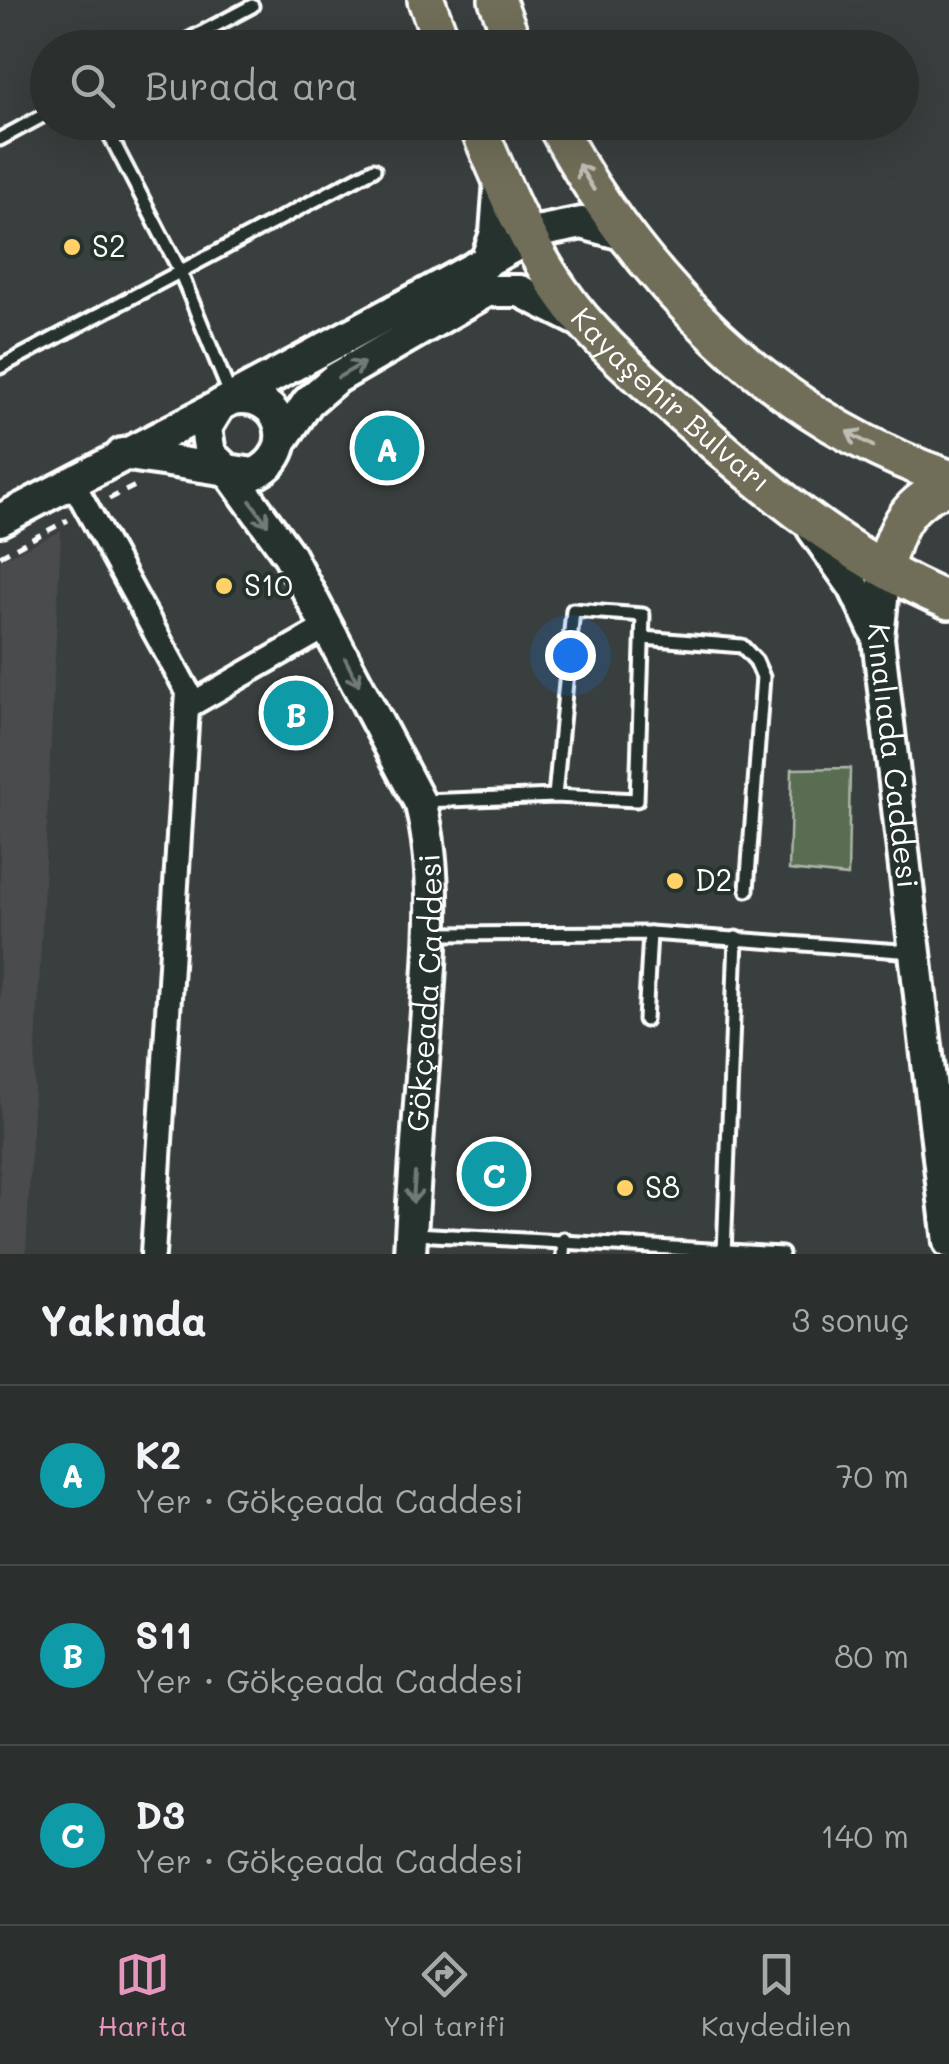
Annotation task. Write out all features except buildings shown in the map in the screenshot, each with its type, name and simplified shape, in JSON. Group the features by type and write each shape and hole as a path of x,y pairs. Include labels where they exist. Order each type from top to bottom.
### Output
{"main road":[{"path":"426,0 437,30"},
{"path":"497,0 508,30"},
{"name":"Kayaşehir Bulvarı","path":"484,140 528,238 587,325 731,459 885,569 949,601"},
{"path":"565,140 622,234 686,308 812,412 880,450 949,478"},
{"path":"885,569 892,539 914,505 928,493 949,487"}],"street":[{"path":"485,264 496,233 500,178"},
{"path":"0,520 528,238 556,226 582,223 622,234"},
{"path":"122,454 241,475 265,469 281,450 284,438 308,402 335,379 487,291 530,294 587,325"},
{"path":"229,472 210,454 206,428 220,406 244,397 268,404 284,438"},
{"name":"Gökçeada Caddesi","path":"229,472 289,555 419,802 432,863 431,934 410,1244"},
{"path":"72,481 188,692 153,1254"},
{"path":"792,504 834,554 878,638"},
{"name":"Kınalıada Caddesi","path":"885,569 878,638 949,1242"},
{"path":"188,707 328,626"}],"lane":[{"path":"207,30 252,6"},
{"path":"0,139 30,123"},
{"path":"112,140 179,269 232,399"},
{"path":"0,367 374,169"},
{"path":"419,802 556,796 638,800 644,615 573,610 556,796"},
{"path":"643,638 742,646 756,661 763,678 747,890"},
{"path":"431,934 650,933 914,952"},
{"path":"645,1020 650,933"},
{"path":"724,1251 736,938"},
{"path":"410,1244 564,1239 782,1254"},
{"path":"563,1254 564,1239"}],"shaded area":[{"path":"61,531 26,1254 0,1254 0,560"}],"green space":[{"path":"850,768 848,876 789,870 792,769"}],"place":[{"name":"S2","path":"72,247"},
{"name":"K2","path":"387,448"},
{"name":"S10","path":"224,586"},
{"name":"S11","path":"296,713"},
{"name":"D2","path":"675,881"},
{"name":"D3","path":"494,1174"},
{"name":"S8","path":"625,1188"}]}
